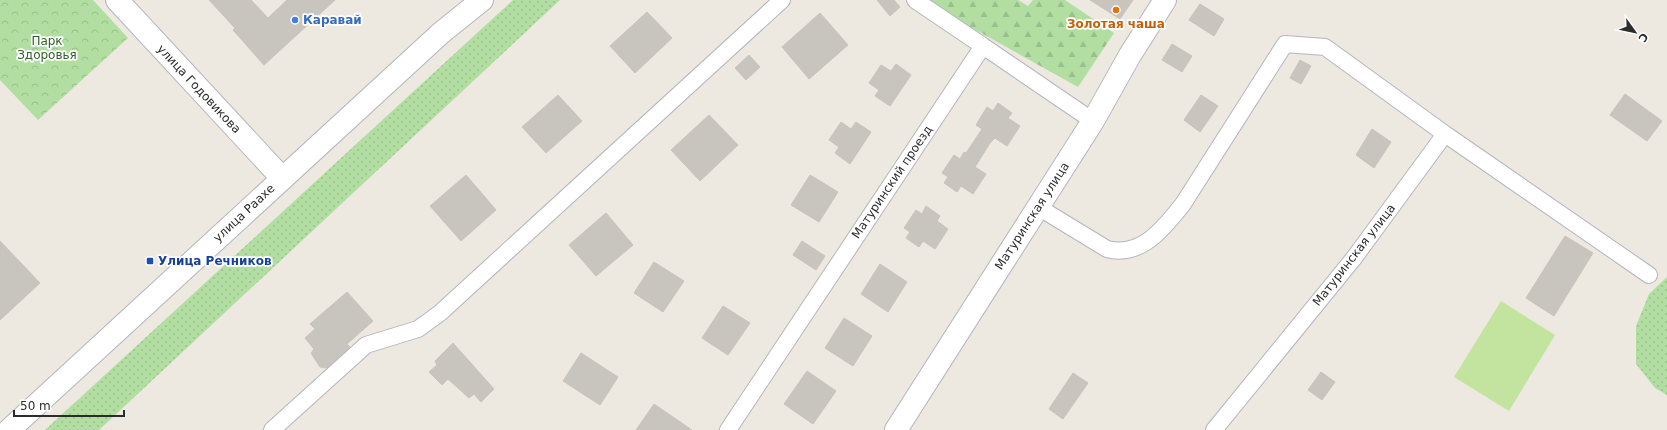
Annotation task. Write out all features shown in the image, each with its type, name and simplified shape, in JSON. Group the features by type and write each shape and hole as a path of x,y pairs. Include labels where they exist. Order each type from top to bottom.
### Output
{"street":[{"name":"улица Годовикова","path":"117,0 282,178"},
{"name":"улица Раахе","path":"10,430 441,33 482,0"},
{"path":"272,430 366,345 418,329 440,313 782,0"},
{"path":"915,0 1093,121"},
{"name":"Матуринская улица","path":"896,430 1093,121 1130,55 1165,0"},
{"path":"1038,207 1107,249 1124,251 1138,248 1150,240 1168,223 1183,204 1284,44 1324,47 1445,134 1649,275"},
{"name":"Матуринский проезд","path":"728,430 983,46"},
{"name":"Матуринская улица","path":"1214,430 1354,258 1445,134"}],"green space":[{"name":"Парк Здоровья","path":"0,0 93,0 128,38 38,120 0,80"},
{"path":"513,0 560,0 99,430 45,430"},
{"path":"929,0 1018,0 1028,6 1033,0 1065,0 1114,33 1078,87 956,19"},
{"path":"1667,277 1667,395 1655,388 1636,364 1636,326 1649,294"},
{"path":"1501,301 1555,335 1509,411 1454,377"}],"building":[{"path":"209,0 251,0 268,18 287,0 335,0 264,65 233,30 235,28"},
{"path":"877,0 894,0 900,7 890,16"},
{"name":"Золотая чаша","path":"1090,0 1133,0 1120,19"},
{"path":"1200,4 1224,19 1214,36 1189,20"},
{"path":"647,12 672,38 635,73 610,46"},
{"path":"820,13 848,45 809,79 782,47"},
{"path":"1172,44 1192,56 1182,72 1162,60"},
{"path":"749,55 760,67 746,80 735,68"},
{"path":"1300,60 1311,66 1301,84 1290,78"},
{"path":"896,64 911,75 890,106 875,96 879,90 869,83 881,65 891,71"},
{"path":"1625,94 1662,121 1647,141 1610,115"},
{"path":"558,95 582,121 546,153 522,127"},
{"path":"1201,95 1218,106 1200,132 1184,120"},
{"path":"998,103 1012,113 1008,118 1020,126 1007,146 995,138 990,143 975,167 986,174 973,194 961,186 957,192 944,183 948,177 942,173 954,155 960,159 964,152 966,153 982,129 976,125 987,107 993,111"},
{"path":"709,115 738,145 700,181 671,150"},
{"path":"841,122 851,129 856,122 871,132 850,164 835,153 839,147 829,140"},
{"path":"1372,129 1391,142 1374,168 1356,155"},
{"path":"466,175 496,210 461,241 430,206"},
{"path":"810,175 838,192 819,222 791,205"},
{"path":"926,206 940,216 937,221 948,229 935,249 923,241 919,247 906,238 910,232 904,228 916,210 922,214"},
{"path":"606,213 633,245 596,276 569,245"},
{"path":"1565,236 1593,253 1554,316 1526,298"},
{"path":"0,241 40,283 0,320"},
{"path":"802,241 825,256 816,270 793,255"},
{"path":"654,262 684,281 663,312 634,293"},
{"path":"880,264 907,282 888,312 861,294"},
{"path":"347,292 373,321 347,344 350,347 327,368 320,367 311,353 314,349 305,338 315,329 310,324"},
{"path":"723,306 750,323 728,355 702,338"},
{"path":"844,318 872,336 853,366 825,348"},
{"path":"453,343 494,389 481,402 474,394 469,398 448,379 442,385 429,372 437,365 435,361"},
{"path":"581,353 618,377 600,405 563,381"},
{"path":"807,371 836,391 813,424 784,404"},
{"path":"1321,372 1335,382 1322,400 1308,390"},
{"path":"1073,373 1088,383 1063,419 1049,409"},
{"path":"654,404 692,430 636,430"}],"place":[{"name":"Золотая чаша","path":"1116,10"},
{"name":"Каравай","path":"295,20"},
{"name":"Улица Речников","path":"150,261"}]}
